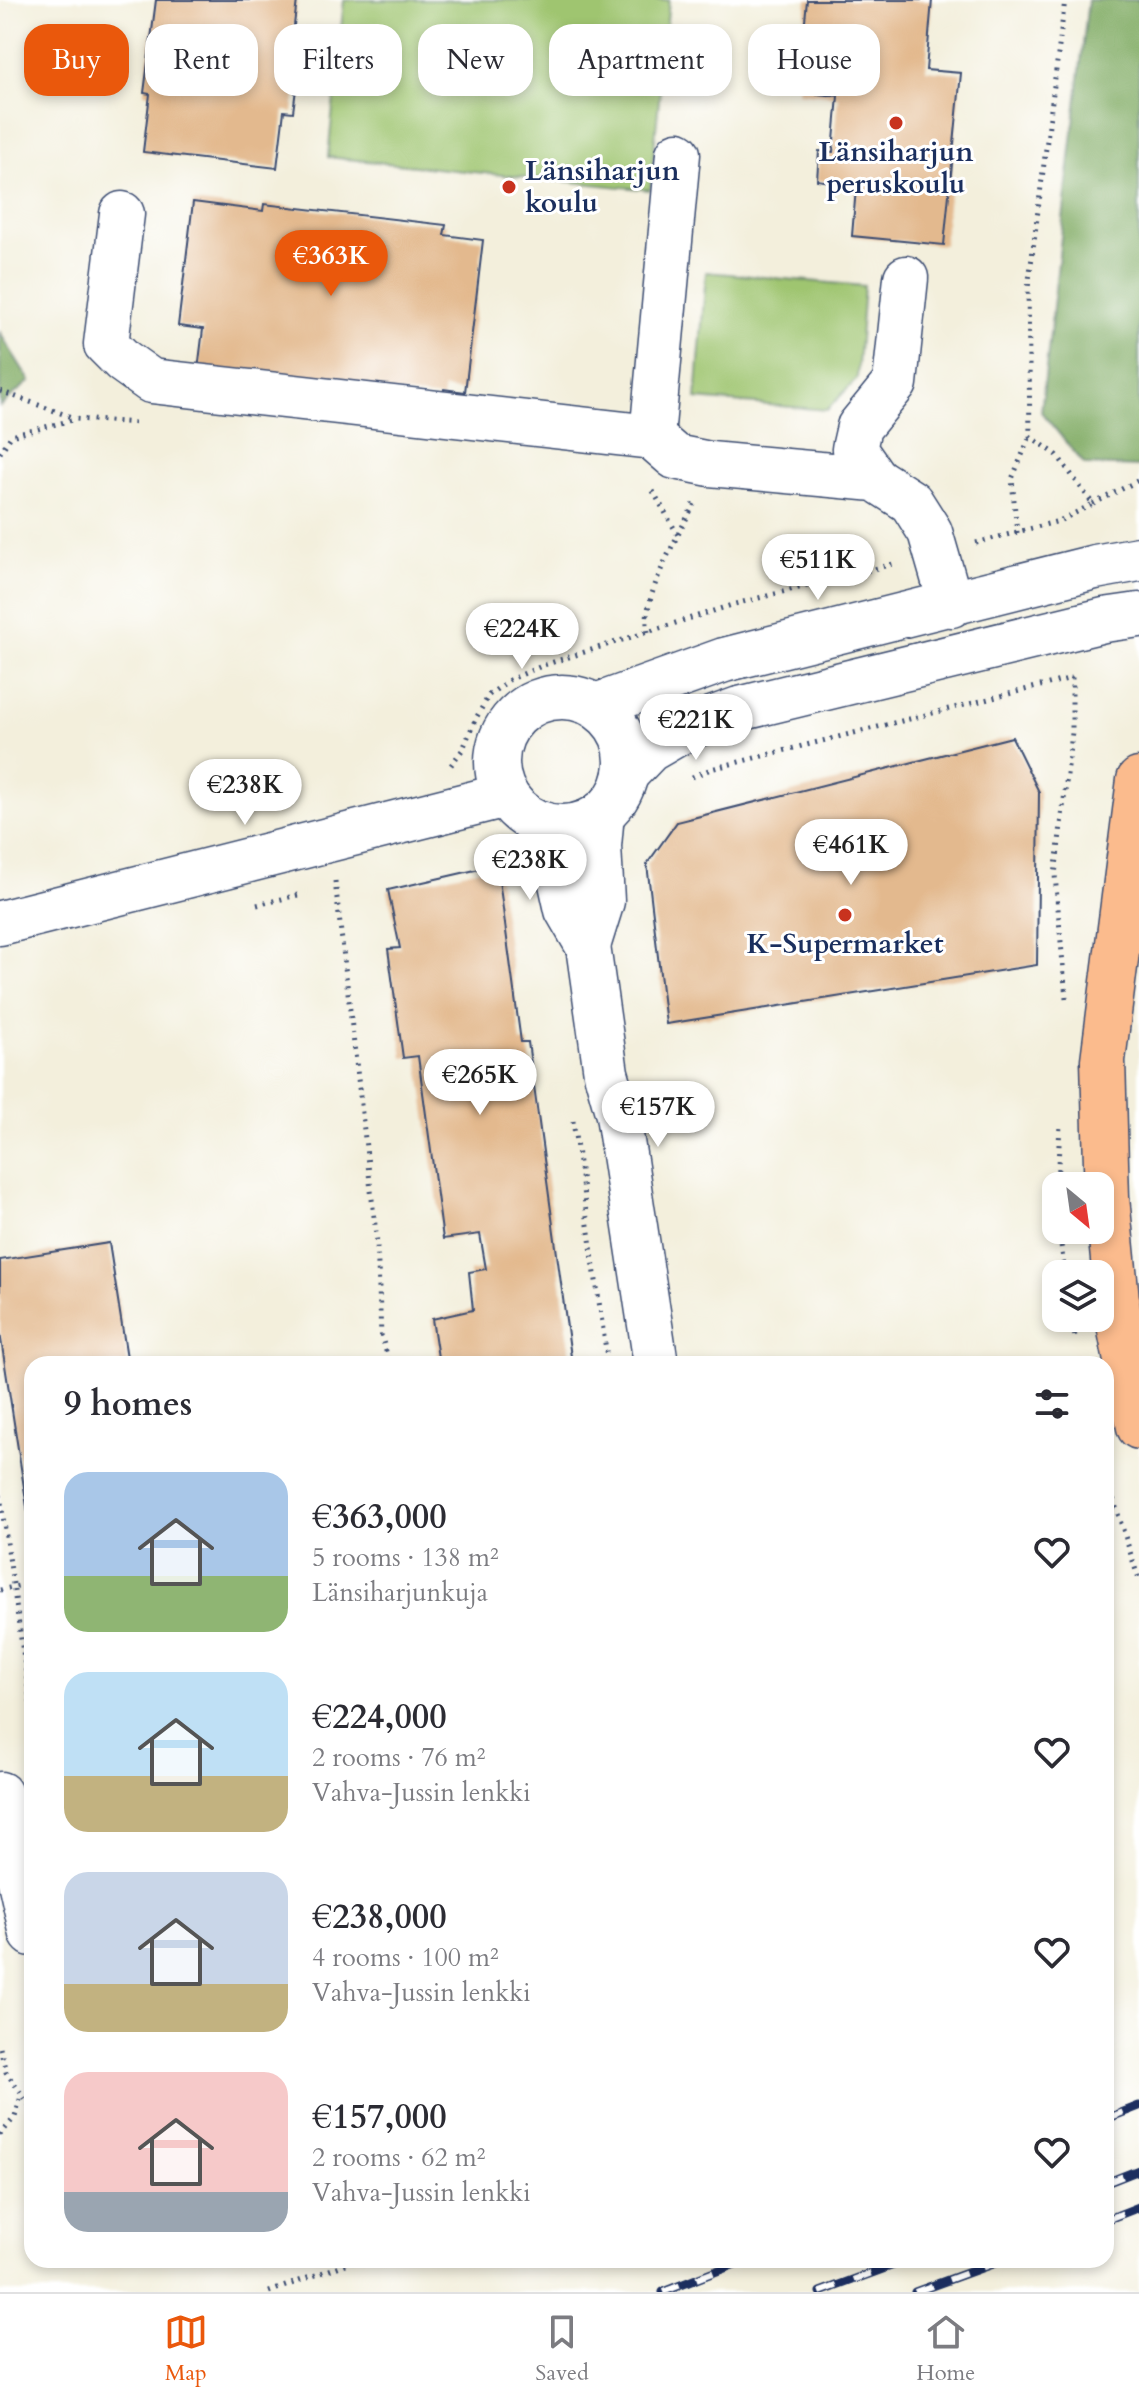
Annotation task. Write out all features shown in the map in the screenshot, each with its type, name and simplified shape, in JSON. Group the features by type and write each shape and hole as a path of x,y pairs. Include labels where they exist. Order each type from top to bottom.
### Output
{"main road":[{"path":"1139,780 1103,1060 1109,1227 1120,1330 1139,1427"}],"street":[{"path":"652,437 678,154"},
{"path":"122,214 106,344 151,381 652,437 675,457 710,464 875,479"},
{"path":"906,278 895,383 859,427 854,449 875,479 911,502 930,532 951,605"},
{"path":"596,706 724,660 1139,559"},
{"path":"626,774 649,750 687,728 739,709 1068,628 1139,615"},
{"path":"566,697 596,706 608,716 624,743 626,774 621,788 602,813 574,826 543,824 528,817 506,795 500,781 498,750 503,735 522,711 535,702 566,697"},
{"path":"0,923 506,795"},
{"path":"588,946 602,901 599,846 602,813"},
{"path":"543,824 554,852 567,910 588,946 606,1073 618,1115 655,1356"},
{"path":"0,1794 24,1899"}],"path":[{"path":"1017,533 1012,479 1030,436 1028,288 1065,0"},
{"path":"0,391 76,419"},
{"path":"1030,436 1057,455 1093,504"},
{"path":"438,772 451,765 463,749 489,695 509,680 544,665 735,604 1059,521 1139,480"},
{"path":"653,487 653,495 679,537"},
{"path":"648,632 645,619 649,600 696,500"},
{"path":"1059,521 1064,575"},
{"path":"1065,1012 1055,875 1072,733 1068,628"},
{"path":"683,781 711,769 1072,678"},
{"path":"330,840 377,1242 381,1335 388,1356"},
{"path":"323,888 349,881"},
{"path":"243,909 312,891"},
{"path":"1058,1172 1060,1122"},
{"path":"0,1495 24,1661"},
{"path":"1114,1501 1139,1580"},
{"path":"0,1590 24,1585"},
{"path":"0,2048 6,2072 24,2100"},
{"path":"0,2135 15,2117 21,2096"},
{"path":"269,2292 335,2268"}],"green space":[{"path":"344,0 669,0 667,24 549,24 549,96 659,96 650,190 328,157 334,96 402,96 402,24 342,24"},
{"path":"1088,0 1139,0 1139,467 1085,465 1041,412"},
{"path":"706,272 864,286 857,379 827,410 696,399"},
{"path":"0,333 30,381 0,406"}],"building":[{"path":"156,0 297,0 294,24 274,24 274,96 295,96 293,112 284,111 277,168 143,152 150,96 258,96 258,24 153,24"},
{"name":"Länsiharjun peruskoulu","path":"807,0 932,0 926,70 961,73 944,245 852,236 856,188 831,186 831,182 817,180 819,151 833,152 838,96 880,96 880,24 805,24"},
{"path":"193,202 263,211 264,204 446,225 444,235 483,240 465,392 444,389 442,398 198,370 203,329 178,326"},
{"name":"K-Supermarket","path":"1012,737 1039,792 1037,965 666,1024 647,864 677,822"},
{"path":"497,865 521,1042 528,1042 571,1356 438,1356 432,1319 473,1310 469,1272 486,1269 480,1234 443,1239 418,1056 403,1058 388,949 400,948 388,890"},
{"path":"109,1243 127,1356 24,1356 24,1487 0,1333 0,1260"}],"railway":[{"path":"1114,2116 1139,2106"},
{"path":"1114,2180 1139,2170"},
{"path":"1114,2217 1139,2207"},
{"path":"663,2292 724,2268"},
{"path":"820,2292 885,2268"},
{"path":"915,2292 981,2268"}],"place":[{"name":"Länsiharjun peruskoulu","path":"896,123"},
{"name":"Länsiharjun koulu","path":"509,187"},
{"name":"K-Supermarket","path":"845,915"}]}
